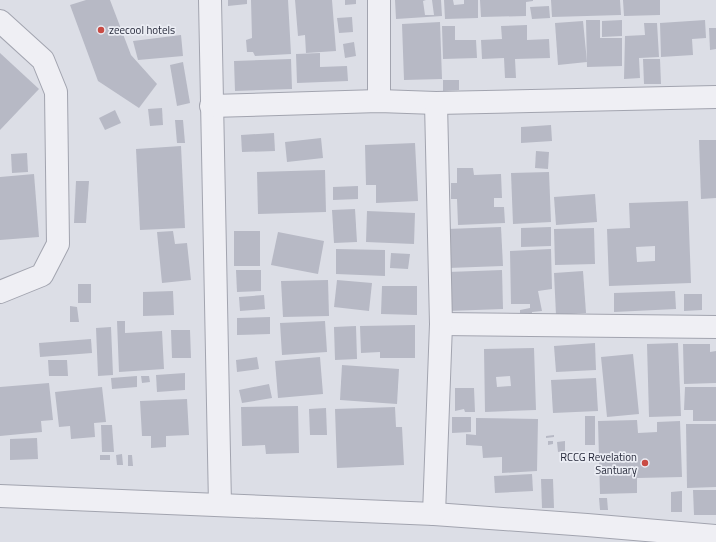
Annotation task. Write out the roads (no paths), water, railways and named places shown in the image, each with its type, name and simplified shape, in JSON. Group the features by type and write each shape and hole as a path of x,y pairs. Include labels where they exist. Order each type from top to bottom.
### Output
{"street":[{"path":"210,0 220,505"},
{"path":"379,0 379,101"},
{"path":"0,21 43,60 56,92 58,244 42,275 0,292"},
{"path":"211,106 379,101 436,102 716,97"},
{"path":"434,514 441,324 436,102"},
{"path":"441,324 716,327"},
{"path":"0,496 434,514 586,534 716,536"}],"place":[{"name":"zeecool hotels","path":"101,30"},
{"name":"RCCG Revelation Santuary","path":"645,463"}]}
